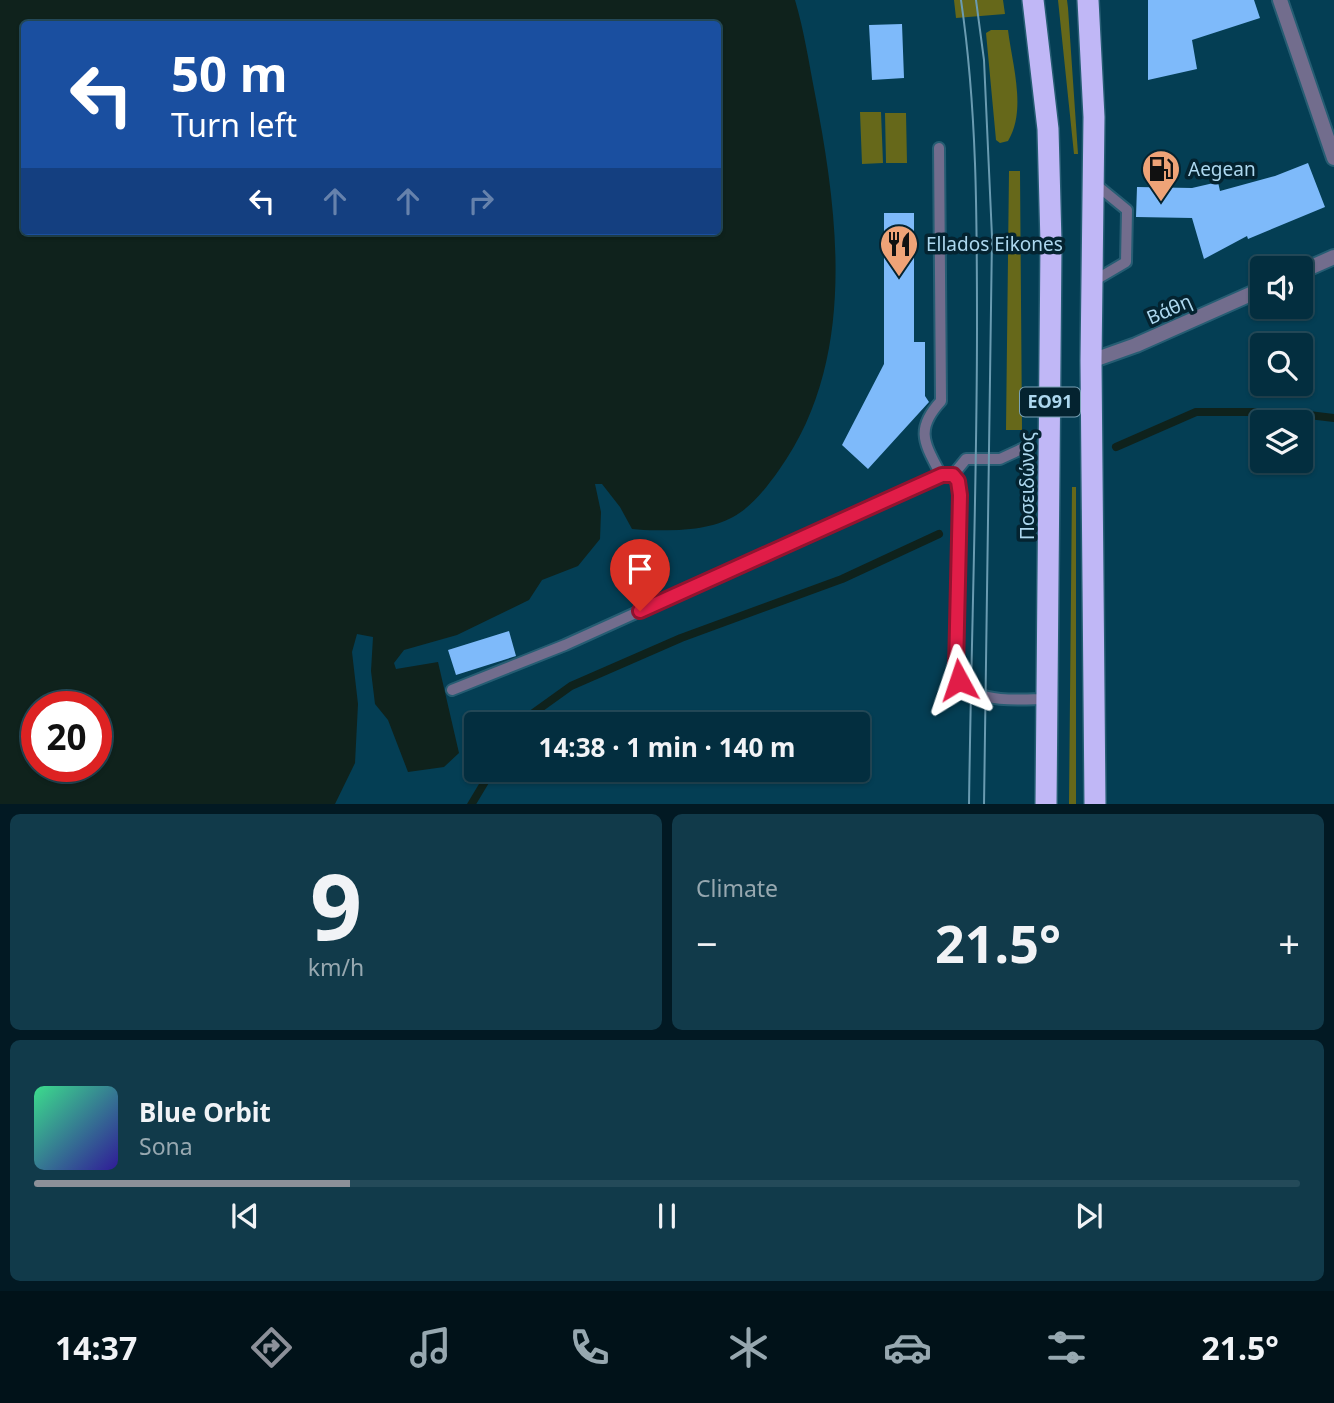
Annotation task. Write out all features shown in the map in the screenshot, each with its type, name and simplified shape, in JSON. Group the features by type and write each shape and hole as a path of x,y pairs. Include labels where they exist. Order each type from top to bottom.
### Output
{"highway":[{"name":"Ποσειδώνος","path":"1033,0 1049,142 1049,699 1046,804"},
{"name":"ΕΟ91","path":"1088,0 1094,117 1091,361 1095,804"}],"street":[{"path":"1280,0 1334,158"},
{"path":"1313,266 1334,257"},
{"name":"Βάθη","path":"1091,361 1136,345 1250,294"}],"lane":[{"path":"939,148 941,401 929,414 923,438 947,475 958,481 960,495 956,669 959,680 985,698 1049,699"},
{"path":"1093,282 1126,262 1127,210 1094,183"},
{"path":"452,691 565,645 947,475 966,459 1000,459 1028,446"}],"shaded area":[{"path":"0,0 795,0 824,141 835,239 831,336 821,383 804,428 779,470 758,496 738,514 712,525 679,530 632,529 620,507 602,484 595,484 601,512 600,539 578,566 542,580 529,600 457,635 404,650 394,663 396,669 438,662 459,753 444,767 408,772 388,720 375,704 371,671 373,637 357,634 352,652 358,704 355,763 335,804 0,804"},
{"path":"954,0 1003,0 1005,14 956,18"},
{"path":"1058,0 1067,0 1078,154 1074,154"},
{"path":"991,30 1008,30 1017,87 1014,129 1008,141 1000,143 996,140 986,33"},
{"path":"860,112 881,112 883,163 862,164"},
{"path":"885,113 906,113 907,163 886,163"},
{"path":"1009,171 1020,171 1022,430 1006,430"},
{"path":"1072,487 1076,487 1076,804 1069,804"}],"building":[{"path":"1148,0 1254,0 1260,18 1192,40 1197,69 1148,80"},
{"path":"902,24 904,78 872,80 869,25"},
{"path":"1308,163 1325,207 1248,239 1247,236 1204,259 1192,218 1136,217 1137,187 1192,188 1218,182 1220,191 1275,176"},
{"name":"Ellados Eikones","path":"884,213 914,213 914,342 925,342 925,396 929,402 868,469 842,445 884,364"},
{"path":"509,631 516,656 456,675 448,650"}],"waterway":[{"path":"1116,447 1196,412 1284,412 1334,418"},
{"path":"535,712 571,686 681,638 842,579 939,534"},
{"path":"472,804 485,782"}],"tram line":[{"path":"961,0 973,123 977,246 969,804"},
{"path":"976,0 984,60 992,237 984,804"}],"place":[{"name":"Aegean","path":"1161,203"},
{"name":"Ellados Eikones","path":"899,278"}],"route":[{"path":"640,611 942,475 953,475 958,481 960,495 956,669 959,680"}]}
